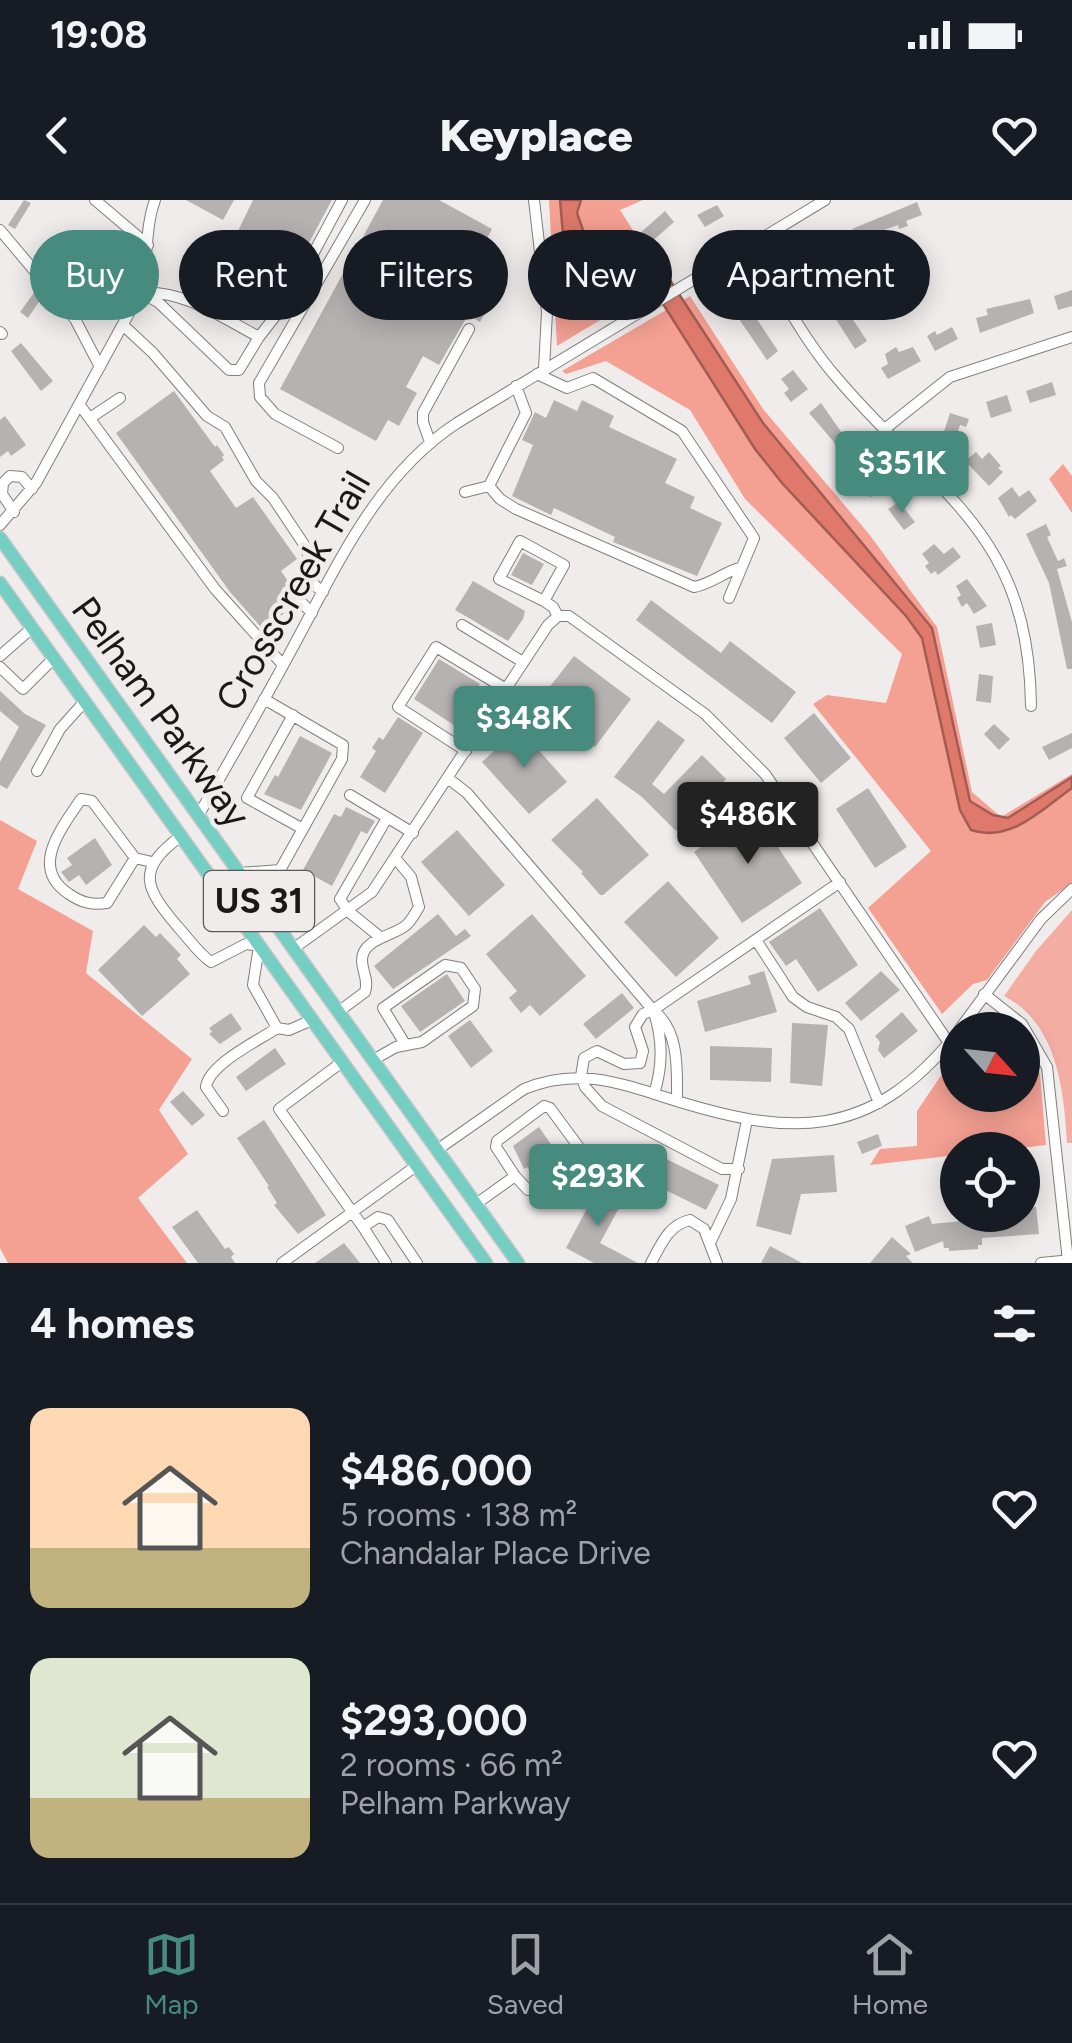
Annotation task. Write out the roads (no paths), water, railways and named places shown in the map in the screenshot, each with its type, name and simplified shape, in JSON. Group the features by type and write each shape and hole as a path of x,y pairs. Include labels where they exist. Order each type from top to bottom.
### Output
{"main road":[{"name":"Pelham Parkway","path":"0,538 518,1263"},
{"name":"Pelham Parkway","path":"2,590 486,1263"},
{"path":"180,836 198,816"},
{"path":"259,946 282,933"},
{"path":"416,1166 437,1150"},
{"path":"456,1220 476,1204"}],"street":[{"path":"95,200 131,230"},
{"path":"150,230 155,200"},
{"path":"159,303 229,370 239,370 290,297 342,200"},
{"path":"338,448 275,414 260,398 259,384 365,200"},
{"path":"534,200 547,312 541,372 567,388 593,378 682,431 754,538 730,598"},
{"name":"Crosscreek Trail","path":"774,230 824,200"},
{"path":"0,230 76,319 100,366"},
{"name":"Crosscreek Trail","path":"198,816 312,613 318,588 382,492 411,458 516,386 692,279"},
{"path":"159,291 178,295 259,337"},
{"path":"0,525 32,489 127,320"},
{"path":"797,320 820,357 972,521 1005,571 1024,627 1031,706"},
{"path":"124,326 153,353 207,416 225,427 256,481 273,498 307,549 318,588 305,586 299,600 312,613"},
{"path":"430,442 424,412 469,329"},
{"path":"886,428 950,377 1072,336"},
{"path":"465,492 488,486 526,413 516,386"},
{"path":"90,418 120,398"},
{"path":"79,404 216,589 283,665"},
{"path":"14,512 1,489 4,483 10,476 22,476 32,489"},
{"path":"488,486 516,510 694,587 705,586 742,567"},
{"path":"544,601 564,566 520,541 499,580 544,601 558,616"},
{"path":"294,949 372,892 548,625 558,616 569,616 718,724 764,774 940,1027"},
{"path":"462,625 523,662"},
{"path":"0,656 32,628"},
{"path":"466,751 398,707 436,647 506,689"},
{"path":"0,667 22,689 54,658"},
{"path":"263,906 342,760 343,745 264,699"},
{"path":"37,771 60,728 85,702"},
{"path":"292,715 247,798 303,829"},
{"path":"449,779 479,807 667,1024 674,1041 676,1101"},
{"path":"350,796 413,834"},
{"path":"131,854 107,903 94,905 72,897 49,875 48,863 56,841 81,799 92,801 131,854 152,862"},
{"path":"380,937 348,911 340,899 387,818"},
{"path":"180,836 152,862 148,882 154,898 211,962 246,944 259,946 252,985 277,1028"},
{"path":"338,1012 365,992 367,977 362,960 380,937 405,926 419,907 411,877 396,859"},
{"path":"239,872 280,870"},
{"path":"739,1169 722,1169 602,1106 580,1076 584,1058 597,1051 624,1064 640,1063 643,1050 634,1027 643,1014 840,882"},
{"path":"971,1012 1041,918 1072,888"},
{"path":"756,940 793,997 807,1007 836,1017 849,1029 879,1103"},
{"path":"373,1060 405,1044 422,1042 473,1006 475,989 460,968 446,965 383,1008 405,1044"},
{"path":"984,994 1022,1024 1046,1067 1070,1260 1041,1263"},
{"path":"654,1010 661,1049 654,1094"},
{"path":"223,1110 206,1087 207,1078 216,1068 277,1028 289,1030 312,1020"},
{"path":"437,1150 532,1086 558,1078 610,1080 747,1120 789,1125 824,1123 879,1103 915,1080 940,1053"},
{"path":"342,1062 279,1109 386,1263"},
{"path":"532,1086 578,1146 579,1154 528,1190 496,1146 544,1106"},
{"path":"710,1243 731,1199 747,1120"},
{"path":"290,1261 416,1166"},
{"path":"476,1204 515,1176"},
{"path":"363,1227 378,1217 388,1220 417,1263"},
{"path":"651,1263 678,1223 698,1223 717,1263"}]}
